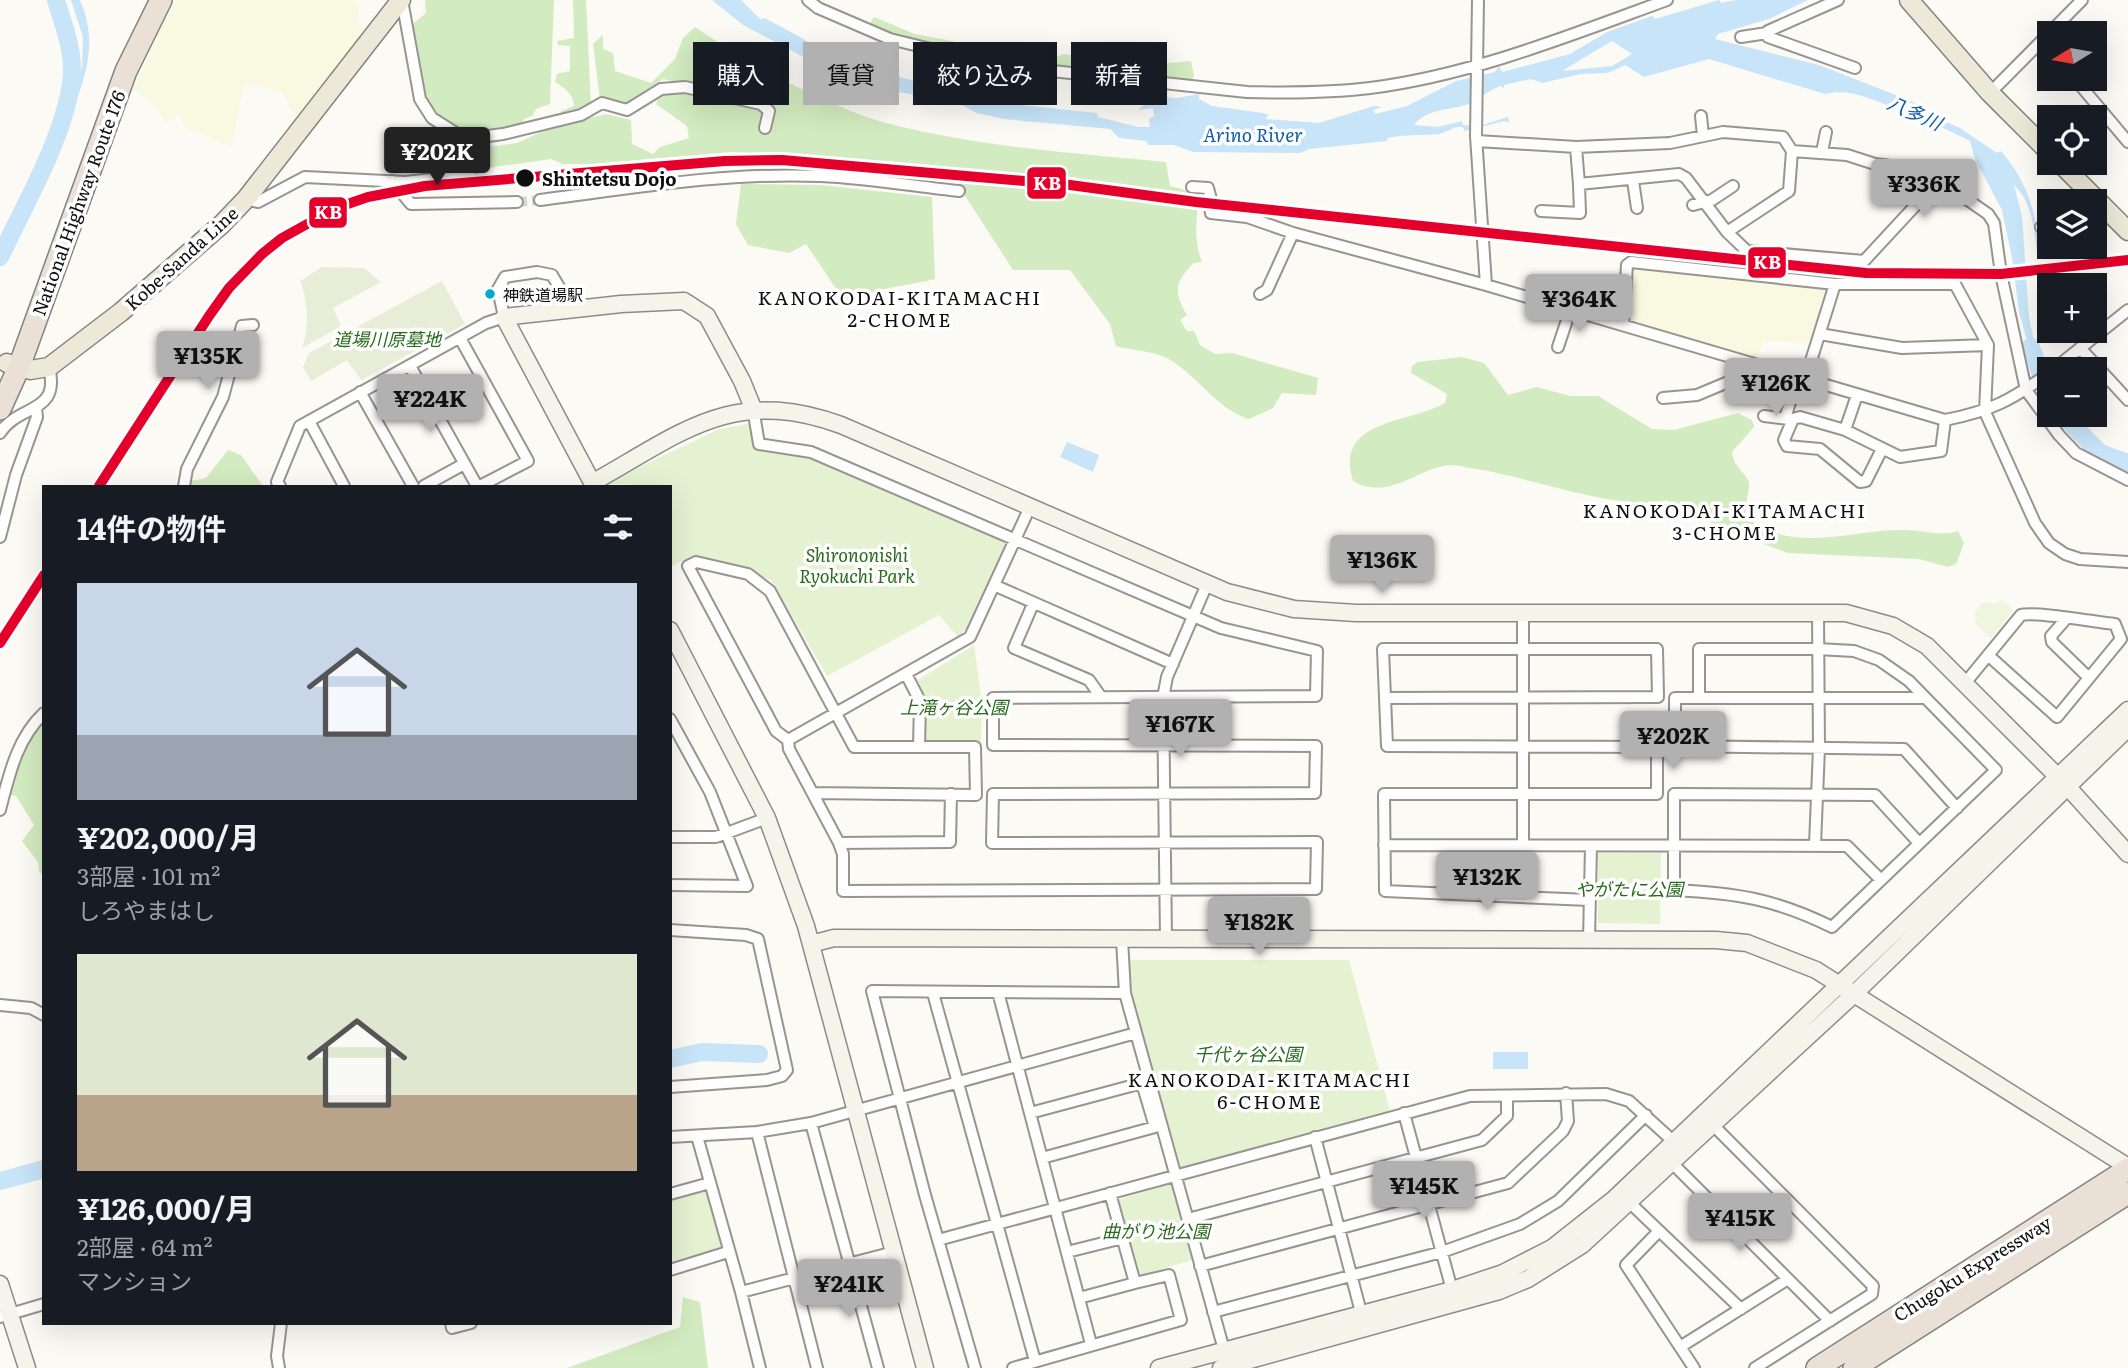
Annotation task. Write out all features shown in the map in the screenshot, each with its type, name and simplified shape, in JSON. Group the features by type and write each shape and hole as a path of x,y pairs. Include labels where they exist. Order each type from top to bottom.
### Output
{"highway":[{"name":"National Highway Route 176","path":"0,409 9,368 124,45 148,0"},
{"name":"National Highway Route 176","path":"9,368 126,71 162,0"},
{"name":"Chugoku Expressway","path":"1854,1368 2116,1193 2128,1168"},
{"name":"Chugoku Expressway","path":"1817,1368 2116,1193"}],"main road":[{"name":"Kobe-Sanda Line","path":"49,368 191,253 246,199 401,0"},
{"path":"1909,0 1990,93 2037,140"},
{"path":"2070,175 2081,189"},
{"path":"2107,211 2125,223"},
{"path":"9,368 49,368"}],"street":[{"path":"401,0 420,99 432,117 465,139 503,134 581,115 602,103 627,110 661,89 685,87 761,104 769,111 765,128"},
{"path":"808,0 818,8 890,39 996,65 1247,92 1289,93 1371,88 1475,67 1667,0"},
{"path":"1478,0 1476,139 1486,285"},
{"path":"1741,37 1766,33 1838,0"},
{"path":"2059,21 2068,4 2082,0"},
{"path":"1766,33 1771,41 1855,68"},
{"path":"1990,93 2037,53"},
{"path":"2084,91 2128,142"},
{"path":"1701,116 1703,136"},
{"path":"1476,139 1576,147 1670,143 1723,132 1783,136 1792,151 1789,191 1727,232"},
{"path":"1822,152 1826,132"},
{"path":"246,199 258,202 305,177 392,181 466,176 471,173 471,167 465,139"},
{"path":"1541,212 1556,219 1580,213 1576,147"},
{"path":"1792,151 1822,152 1922,170 1989,214 1994,223 2001,274 2029,388 2059,435 2076,453 2128,480"},
{"path":"1579,184 1633,181 1679,174 1686,178 1698,204 1747,251 1864,261 1939,180"},
{"path":"540,200 682,181 772,176 855,178 958,191"},
{"path":"392,181 411,204 517,202"},
{"path":"1633,181 1637,208"},
{"path":"1698,204 1733,186"},
{"path":"1192,187 1208,188 1210,213 1247,217 1293,233 1486,285 1945,420 1985,412 2037,382"},
{"path":"1260,293 1267,290 1293,233"},
{"path":"1623,325 1627,265 1631,262 1835,284 1955,284 1988,345 1985,412 2016,486 2049,543 2065,554 2080,559 2128,562"},
{"path":"572,309 556,279 545,272 505,277 499,282 498,295 504,317 590,485"},
{"path":"1835,284 1784,440 1787,446 1820,449 1860,482 1866,481 1882,449"},
{"path":"279,485 277,482 300,426 460,338 504,317 668,300 693,305 707,316 753,408 759,443 811,452 1193,616 1255,638 1317,651 1316,696 993,698 993,745 1316,746 1317,767 1315,793 993,794 992,843 1317,842 1316,889 843,891 843,854 839,843 789,749 788,740 776,731 688,566 696,562 748,574 770,591 854,747 975,747 976,795 813,793"},
{"path":"1557,341 1570,311"},
{"path":"2069,357 2126,316"},
{"path":"184,485 187,469 223,397 242,326 253,324"},
{"path":"1820,334 1902,348 1988,345"},
{"path":"460,338 528,461 480,485"},
{"path":"2080,348 2128,400"},
{"path":"1663,398 1697,395 1740,377 1744,362"},
{"path":"410,366 477,485"},
{"path":"0,433 7,422 36,408 52,390 49,368"},
{"path":"360,392 412,485"},
{"path":"1845,430 1857,395"},
{"path":"0,537 16,475 37,418 36,408"},
{"path":"593,485 708,420 753,408 783,409 822,418 1207,584 1259,602 1294,609 1356,613 1846,613 1893,626 1927,646 1966,682 2062,781 2128,854"},
{"path":"1765,416 1789,419 1800,417 1845,430 1900,457 1941,451 1945,420"},
{"path":"309,421 344,485"},
{"path":"426,485 464,464"},
{"path":"788,740 970,637 996,586 1030,507"},
{"path":"1166,938 1163,698 1173,664 1207,584"},
{"path":"996,586 1173,664"},
{"path":"1033,604 1014,648 1089,680 1101,697"},
{"path":"1966,682 2021,615 2031,612 2065,620 2115,624 2121,634 2121,639 2057,717 1989,656"},
{"path":"1523,613 1523,845"},
{"path":"1815,845 1819,748 1818,613"},
{"path":"2065,620 2051,636 2052,642 2088,677"},
{"path":"672,635 766,818 811,944 925,1368"},
{"path":"1385,698 1658,697 1657,649 1383,649 1385,698 1387,746 1657,747 1657,794 1384,794 1385,891 1589,900"},
{"path":"1699,698 1699,649 1854,651 1879,660 1909,681 1996,770 1832,926 1789,906 1741,894 1674,890 1674,794 1875,795 1919,843"},
{"path":"906,674 920,701 919,747"},
{"path":"1924,698 1675,698 1675,746 1904,750 1957,808"},
{"path":"1221,1368 1365,1331 1499,1292 1528,1279 1582,1245 1713,1125 1846,990 2062,781 2128,710"},
{"path":"0,810 15,757 32,724 42,715"},
{"path":"672,723 710,792 747,886 672,885"},
{"path":"2062,781 2128,729"},
{"path":"839,843 950,842 951,794"},
{"path":"672,836 716,837 766,818"},
{"path":"1384,845 1847,846 1880,880"},
{"path":"1589,940 1591,846"},
{"path":"672,930 746,935 758,939 787,1070 782,1076 767,1080 672,1087"},
{"path":"811,944 834,938 1716,940 1748,943 1794,959 2128,1168"},
{"path":"1122,939 1125,993 1224,1350"},
{"path":"1158,1368 1452,1290 1503,1273 1552,1248 1587,1224 1673,1141 1846,990"},
{"path":"975,1368 872,991 1125,993"},
{"path":"998,992 1091,1344"},
{"path":"933,993 1035,1361"},
{"path":"0,1005 31,1008 42,1014"},
{"path":"672,1137 757,1132 811,1123 1136,1032"},
{"path":"1030,1113 1142,1083 1155,1127 1042,1158"},
{"path":"1200,1266 1508,1183 1563,1131 1568,1121 1566,1093"},
{"path":"938,1240 1470,1096 1606,1094 1629,1101 1673,1141"},
{"path":"1188,1219 1482,1140 1507,1116 1507,1096"},
{"path":"1404,1113 1452,1290"},
{"path":"1213,1312 1442,1252 1520,1224 1558,1200 1646,1115"},
{"path":"811,1123 878,1368"},
{"path":"1713,1125 1873,1286 1872,1294 1755,1368"},
{"path":"757,1132 817,1368"},
{"path":"697,1136 760,1368"},
{"path":"1315,1137 1353,1275 1365,1331"},
{"path":"1671,1162 1830,1321"},
{"path":"672,1193 710,1183"},
{"path":"1110,1193 1135,1283"},
{"path":"1629,1202 1741,1309"},
{"path":"1658,1231 1626,1265 1694,1368"},
{"path":"1067,1252 1123,1238"},
{"path":"672,1269 728,1252"},
{"path":"741,1292 894,1252"},
{"path":"1013,1368 1181,1320 1169,1275 1079,1298"},
{"path":"1680,1347 1788,1279"},
{"path":"0,1284 5,1315 27,1368"},
{"path":"5,1315 42,1305"},
{"path":"279,1368 277,1356 281,1325"}],"green space":[{"path":"177,0 354,0 359,9 356,22 366,28 294,122 292,109 281,91 244,84 231,146 185,128 180,113 166,123 152,103 134,89 160,29"},
{"path":"425,0 554,0 550,104 536,109 532,116 524,119 519,129 472,133 460,131 435,116 424,99 409,27 426,13"},
{"path":"573,0 586,0 591,106 578,114 560,115 561,111 574,106 570,95 555,82 557,74 570,71 570,46 558,45 557,41 574,38"},
{"path":"874,17 915,34 957,42 915,42 869,26"},
{"path":"695,27 718,42 693,42 693,105 789,105 789,82 803,90 803,105 837,105 873,119 924,132 993,144 1166,162 1170,186 1200,194 1196,237 1202,262 1194,263 1188,269 1178,287 1187,315 1180,320 1187,331 1194,331 1200,345 1215,354 1232,353 1318,378 1316,395 1282,393 1273,408 1249,419 1227,408 1165,357 1116,346 1110,324 1070,270 1013,270 962,191 954,169 814,156 731,152 591,164 563,164 551,159 481,169 473,149 517,143 550,128 606,114 631,120 632,144 653,154 660,147 689,138 687,126 656,104 659,96 676,91 681,83 663,79 623,105 600,100 593,44 603,35 603,49 613,53 615,71 651,83 675,59 683,38"},
{"path":"1063,54 1071,55 1071,68 1057,66 1057,57"},
{"path":"1191,61 1194,76 1191,81 1167,78 1167,63"},
{"path":"741,184 820,185 932,197 935,279 876,291 845,302 806,244 789,253 748,245 736,224"},
{"path":"322,267 364,268 381,282 333,308 341,326 302,348 307,314 300,281"},
{"path":"1635,267 1824,286 1828,291 1812,342 1763,340 1757,360 1631,323 1628,318 1630,271"},
{"name":"道場川原墓地","path":"442,281 465,324 361,380 347,360 311,381 303,367 309,353"},
{"path":"1462,357 1484,363 1508,395 1537,387 1570,396 1598,396 1652,429 1674,430 1738,413 1752,420 1754,427 1732,452 1733,457 1749,482 1746,516 1763,528 1781,535 1801,538 1884,531 1958,531 1964,543 1956,564 1948,567 1919,559 1788,553 1728,531 1666,500 1626,502 1458,466 1438,467 1403,482 1379,488 1353,481 1350,461 1354,446 1364,435 1378,427 1445,403 1447,394 1411,373 1412,366 1418,362"},
{"name":"Shirononishi Ryokuchi Park","path":"752,423 757,448 811,455 1008,540 969,626 958,637 939,615 827,676 771,580 689,558 672,566 672,485 604,484 719,429"},
{"path":"228,450 241,455 262,485 190,485 191,481 206,478"},
{"path":"2002,599 2013,610 1991,638 1974,622 1977,618 1974,612 1983,603 1998,603"},
{"name":"上滝ヶ谷公園","path":"974,645 982,704 981,743 925,744 926,700 918,680"},
{"path":"42,722 42,874 39,872 38,862 22,841 34,825 16,796 8,794 13,774"},
{"name":"やがたに公園","path":"1598,853 1661,853 1660,924 1598,923"},
{"name":"千代ヶ谷公園","path":"1128,960 1349,960 1390,1111 1181,1169 1132,995"},
{"name":"曲がり池公園","path":"1173,1183 1196,1259 1138,1276 1115,1201"},
{"path":"707,1188 724,1250 672,1264 672,1197"},
{"path":"683,1297 700,1302 708,1368 567,1368 680,1327"}],"water":[{"path":"71,0 80,0 85,14 89,52 75,104 69,105 74,76 80,73 82,68 83,37"},
{"path":"712,0 741,0 760,19 765,18 809,42 803,42 803,57 789,49 789,42 775,42 743,25"},
{"name":"Arino River","path":"1719,0 1721,3 1736,0 1808,0 1769,19 1718,34 1715,39 1819,65 1926,107 1925,113 1960,128 1997,153 2001,151 2024,186 2037,228 2037,252 2028,207 2014,185 2022,216 2029,317 2037,357 2037,370 2019,312 2002,210 1975,159 1970,141 1916,112 1858,95 1842,92 1825,94 1709,59 1644,77 1625,65 1608,73 1581,74 1542,83 1531,79 1504,85 1504,88 1500,86 1469,104 1425,116 1414,125 1438,127 1462,121 1463,125 1479,126 1508,117 1509,123 1505,121 1464,131 1463,127 1457,127 1438,134 1394,137 1388,138 1387,141 1309,149 1300,153 1193,152 1174,145 1148,145 1147,141 1119,138 1110,129 1004,119 977,113 962,105 1022,105 1097,113 1098,117 1138,127 1150,127 1149,119 1154,116 1153,108 1138,110 1144,105 1167,105 1167,97 1199,94 1199,99 1212,106 1269,115 1265,119 1319,123 1374,106 1382,107 1373,110 1375,114 1407,106 1456,81 1495,72 1499,66 1502,72 1570,54 1607,32 1652,16 1655,19","holes":["1612,41 1632,54 1612,66 1562,71"]},
{"path":"899,77 913,81 913,95 899,92"},
{"path":"1067,442 1099,455 1093,472 1060,457"},
{"path":"1493,1052 1528,1052 1528,1069 1493,1069"}],"waterway":[{"path":"0,257 44,167 69,95 71,54 56,0"},
{"name":"八多川","path":"2031,347 2037,363"},
{"name":"八多川","path":"2075,427 2100,453 2128,463"},
{"path":"672,1059 702,1052 759,1054"},
{"path":"0,1181 42,1170"}],"tunnel":[{"path":"517,202 540,200"}],"transit line":[{"name":"KB","path":"100,485 209,316 229,288 262,254 282,238 336,208 368,197 425,186 725,161 782,160 1070,185 1196,202 1866,273 2001,274 2128,260"},
{"name":"KB","path":"0,643 42,578"}],"place":[{"name":"Shintetsu Dojo","path":"525,178"},
{"name":"神鉄道場駅","path":"490,294"}],"district":[{"name":"KANOKODAI-KITAMACHI 2-CHOME","path":"900,308"},
{"name":"KANOKODAI-KITAMACHI 3-CHOME","path":"1725,521"},
{"name":"KANOKODAI-KITAMACHI 6-CHOME","path":"1270,1090"}]}
